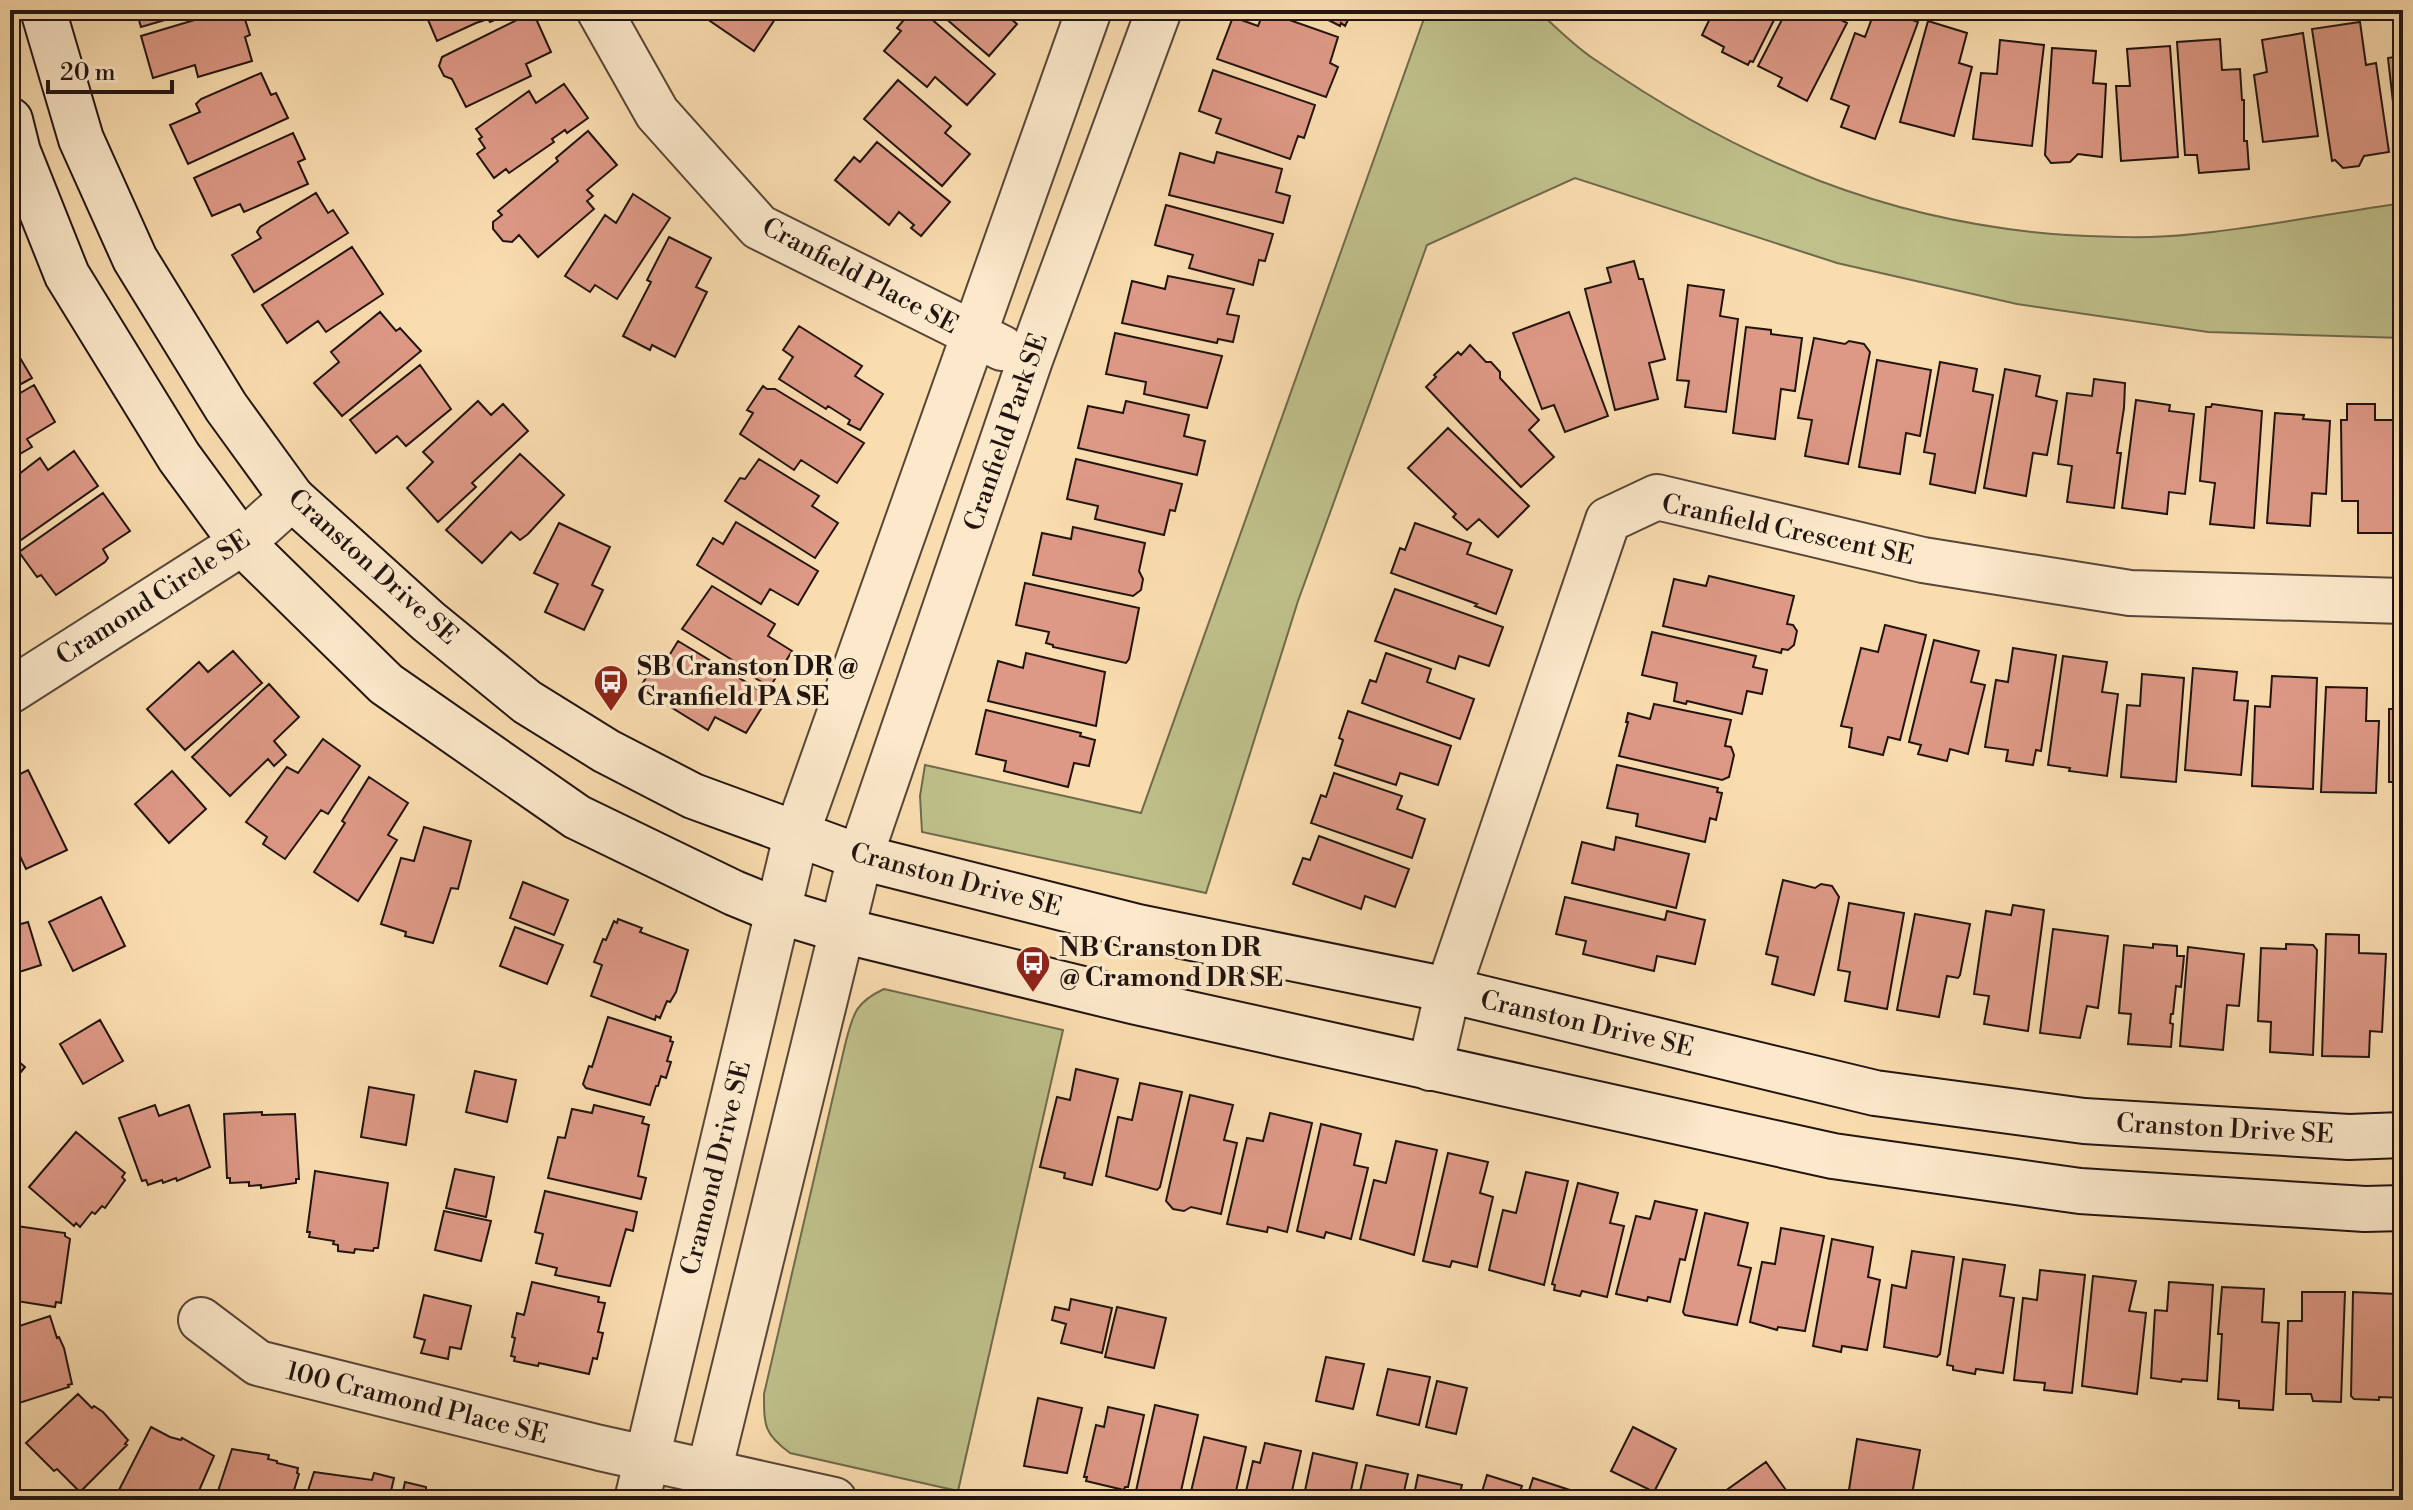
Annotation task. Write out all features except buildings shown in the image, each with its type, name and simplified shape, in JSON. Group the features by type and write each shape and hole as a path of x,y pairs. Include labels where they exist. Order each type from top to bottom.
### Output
{"street":[{"name":"Cranston Drive SE","path":"43,10 81,139 135,259 226,407 292,498 428,621 527,702 606,751 693,796 860,857 1138,927 1448,990 1875,1093 2084,1121 2349,1137 2403,1135"},
{"name":"Cranfield Place SE","path":"599,10 657,113 759,227 975,336 1030,360"},
{"path":"796,836 1089,10"},
{"name":"Cranfield Park SE","path":"860,857 1030,360 1159,10"},
{"path":"10,120 18,152 67,275 179,457 242,543 386,684 577,817 664,861 778,911 841,930 1430,1068 1849,1158 2080,1191 2365,1209 2403,1208"},
{"name":"Cranfield Crescent SE","path":"1430,1068 1448,990 1608,520 1657,497 1923,560 2130,593 2403,601"},
{"name":"Cramond Circle SE","path":"10,691 242,543 292,498"},
{"name":"Cramond Drive SE","path":"637,1500 796,836"},
{"path":"706,1486 860,857"},
{"name":"100 Cramond Place SE","path":"201,1320 258,1363 646,1458 706,1486 834,1500"}],"green space":[{"path":"1427,10 1537,10 1589,55 1707,129 1820,181 1939,217 2067,235 2146,237 2246,228 2403,203 2403,338 2208,332 2017,304 1837,263 1575,178 1427,245 1298,601 1206,893 922,832 920,796 925,765 1141,813"},
{"path":"884,989 1063,1030 958,1491 790,1453 770,1434 765,1422 764,1394 848,1035 856,1011 866,999"}],"place":[{"name":"SB Cranston DR @ Cranfield PA SE","path":"611,713"},
{"name":"NB Cranston DR @ Cramond DR SE","path":"1033,994"}]}
